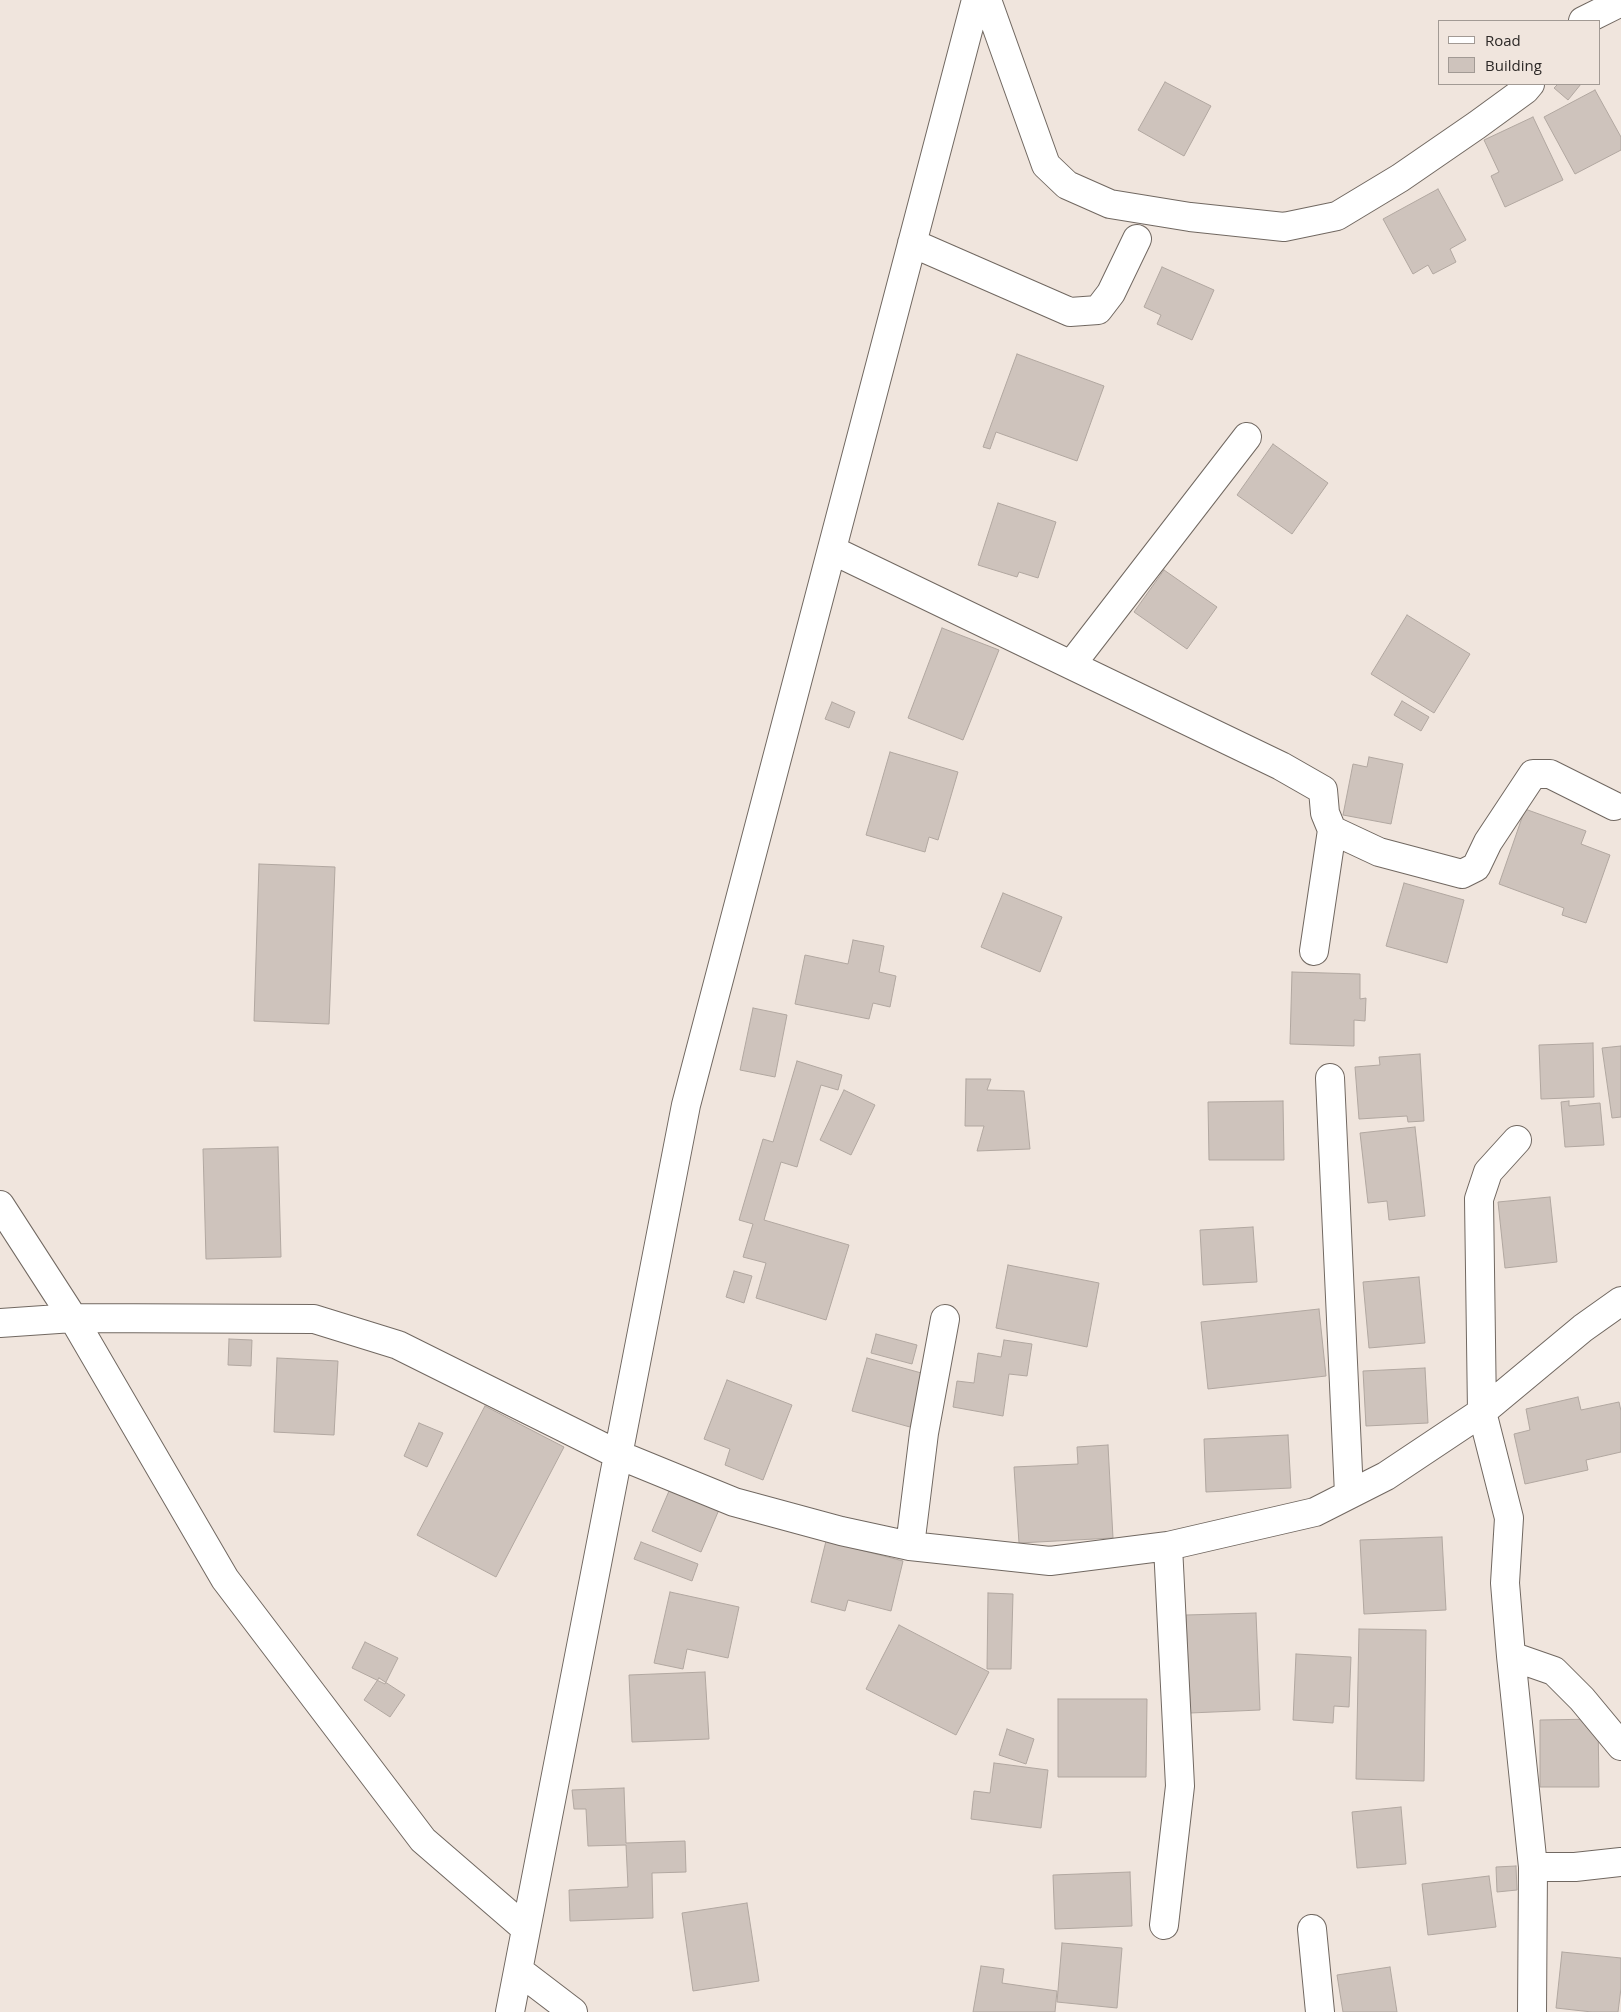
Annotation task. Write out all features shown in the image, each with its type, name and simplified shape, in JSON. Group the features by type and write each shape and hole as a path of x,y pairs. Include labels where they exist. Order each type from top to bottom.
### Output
{"street":[{"path":"510,2012 686,1105 976,0"},
{"path":"987,0 1046,164 1067,185 1110,204 1190,217 1284,227 1337,216 1400,178 1526,90 1529,85"},
{"path":"1585,20 1621,2"},
{"path":"912,243 1070,312 1098,310 1111,293 1137,239"},
{"path":"1071,665 1247,437"},
{"path":"832,550 1281,766 1323,790 1325,813 1332,830 1314,951"},
{"path":"1332,830 1379,852 1462,874 1476,867 1488,842 1534,774 1550,774 1614,806"},
{"path":"1330,1078 1350,1494"},
{"path":"1517,1140 1488,1172 1478,1199 1482,1412 1509,1518 1505,1583 1533,1867 1532,2012"},
{"path":"0,1205 73,1318 225,1579 422,1840 526,1929"},
{"path":"0,1322 73,1318 314,1319 398,1345 619,1455 734,1502 841,1531 910,1546 1050,1561 1168,1546 1315,1512 1386,1476 1482,1412 1583,1328 1621,1300"},
{"path":"910,1546 924,1433 944,1318"},
{"path":"1164,1925 1180,1786 1168,1546"},
{"path":"1511,1656 1554,1670 1582,1699 1621,1746"},
{"path":"1533,1867 1575,1867 1621,1862"},
{"path":"1312,1929 1320,2012"},
{"path":"518,1970 573,2012"}],"building":[{"path":"1165,82 1211,106 1184,156 1138,130"},
{"path":"1557,85 1580,85 1568,100 1554,88"},
{"path":"1595,90 1621,137 1621,150 1575,174 1544,117"},
{"path":"1533,117 1563,180 1505,207 1491,176 1499,172 1484,140"},
{"path":"1438,189 1466,240 1450,249 1456,262 1433,274 1428,265 1413,274 1383,219"},
{"path":"1162,267 1214,290 1192,340 1157,324 1161,315 1144,307"},
{"path":"1017,354 1104,386 1077,461 996,432 990,449 983,447"},
{"path":"1273,444 1328,483 1292,534 1237,495"},
{"path":"998,503 1056,522 1038,578 1019,572 1017,577 978,565"},
{"path":"1164,570 1217,607 1187,649 1134,612"},
{"path":"1407,615 1470,654 1434,713 1371,674"},
{"path":"942,628 999,650 963,740 908,718"},
{"path":"1402,701 1429,717 1421,731 1394,715"},
{"path":"832,702 855,712 849,728 825,719"},
{"path":"890,752 958,772 938,840 929,837 925,852 866,835"},
{"path":"1369,757 1403,764 1391,824 1343,815 1353,764 1367,767"},
{"path":"1525,809 1586,831 1581,844 1610,855 1586,923 1562,915 1564,908 1499,884"},
{"path":"259,864 335,867 329,1024 254,1021"},
{"path":"1404,883 1464,900 1447,963 1386,946"},
{"path":"1003,893 1062,917 1040,972 981,947"},
{"path":"853,940 884,946 879,972 896,976 890,1007 873,1003 869,1019 795,1004 805,955 848,964"},
{"path":"1292,972 1360,974 1360,999 1366,998 1365,1021 1354,1020 1354,1046 1290,1044"},
{"path":"753,1008 787,1015 775,1077 740,1070"},
{"path":"1593,1043 1594,1097 1541,1099 1539,1045"},
{"path":"1621,1046 1621,1117 1612,1118 1602,1048"},
{"path":"1420,1054 1424,1121 1408,1122 1407,1116 1359,1119 1355,1067 1380,1065 1379,1057"},
{"path":"797,1061 842,1075 838,1090 821,1085 797,1167 781,1162 764,1220 849,1245 826,1320 756,1298 766,1263 743,1257 753,1224 739,1220 763,1139 773,1142"},
{"path":"966,1079 991,1079 987,1090 1024,1091 1030,1149 977,1151 984,1126 965,1126"},
{"path":"844,1090 875,1105 851,1155 820,1140"},
{"path":"1283,1101 1284,1160 1209,1160 1208,1102"},
{"path":"1569,1101 1569,1106 1600,1103 1604,1145 1565,1147 1561,1102"},
{"path":"1415,1127 1425,1216 1389,1220 1387,1201 1368,1203 1360,1133"},
{"path":"278,1147 281,1257 206,1259 203,1149"},
{"path":"1550,1197 1557,1262 1505,1268 1498,1202"},
{"path":"1253,1227 1257,1282 1203,1285 1200,1230"},
{"path":"1008,1265 1099,1283 1087,1347 996,1328"},
{"path":"734,1271 752,1276 744,1303 726,1297"},
{"path":"1419,1277 1425,1343 1369,1348 1363,1282"},
{"path":"1319,1309 1326,1376 1208,1389 1201,1322"},
{"path":"876,1334 917,1345 912,1364 871,1353"},
{"path":"229,1339 252,1340 251,1366 228,1365"},
{"path":"1004,1340 1032,1344 1027,1376 1009,1374 1003,1416 953,1407 957,1381 974,1383 978,1353 1001,1357"},
{"path":"277,1358 338,1361 334,1435 274,1432"},
{"path":"867,1358 925,1374 910,1427 852,1411"},
{"path":"1425,1368 1428,1423 1366,1426 1363,1371"},
{"path":"727,1380 792,1405 763,1480 725,1465 730,1449 704,1439"},
{"path":"1578,1397 1581,1410 1619,1402 1621,1411 1621,1452 1586,1460 1588,1470 1525,1484 1514,1434 1530,1430 1526,1409"},
{"path":"485,1406 564,1447 496,1577 417,1535"},
{"path":"419,1423 443,1433 427,1467 404,1456"},
{"path":"1288,1435 1291,1488 1206,1492 1204,1439"},
{"path":"1108,1445 1113,1538 1019,1543 1014,1467 1078,1464 1077,1447"},
{"path":"672,1484 721,1505 701,1552 652,1531"},
{"path":"1442,1537 1446,1610 1364,1614 1360,1540"},
{"path":"826,1541 903,1561 891,1611 848,1600 845,1611 811,1602"},
{"path":"641,1542 698,1564 692,1581 634,1559"},
{"path":"670,1592 739,1607 728,1658 687,1649 683,1669 654,1663"},
{"path":"988,1593 1013,1594 1011,1669 987,1669"},
{"path":"1256,1613 1260,1710 1190,1713 1186,1615"},
{"path":"899,1625 989,1672 956,1735 866,1689"},
{"path":"1359,1629 1426,1630 1424,1781 1356,1779"},
{"path":"365,1642 398,1658 385,1684 352,1668"},
{"path":"1296,1654 1351,1657 1349,1707 1334,1706 1333,1723 1293,1720"},
{"path":"705,1672 709,1739 632,1742 629,1675"},
{"path":"379,1678 405,1695 390,1717 364,1700"},
{"path":"1058,1699 1147,1699 1146,1777 1058,1777"},
{"path":"1598,1719 1599,1787 1540,1787 1540,1720"},
{"path":"1007,1729 1034,1739 1026,1764 999,1755"},
{"path":"994,1763 1048,1770 1041,1828 971,1819 974,1791 990,1793"},
{"path":"624,1788 626,1843 685,1841 686,1872 652,1873 653,1918 570,1921 569,1890 628,1887 626,1845 588,1846 586,1809 574,1809 572,1790"},
{"path":"1401,1807 1406,1864 1357,1868 1352,1812"},
{"path":"1516,1866 1517,1890 1497,1892 1496,1867"},
{"path":"1130,1872 1132,1926 1055,1929 1053,1875"},
{"path":"1489,1876 1496,1927 1428,1935 1422,1884"},
{"path":"747,1903 759,1981 693,1991 682,1913"},
{"path":"1062,1943 1122,1948 1117,2008 1057,2002"},
{"path":"1562,1952 1621,1958 1621,1988 1618,2012 1592,2012 1556,2008"},
{"path":"981,1966 1004,1969 1002,1983 1057,1991 1055,2012 973,2012"},
{"path":"1390,1967 1397,2012 1343,2012 1337,1975"}]}
